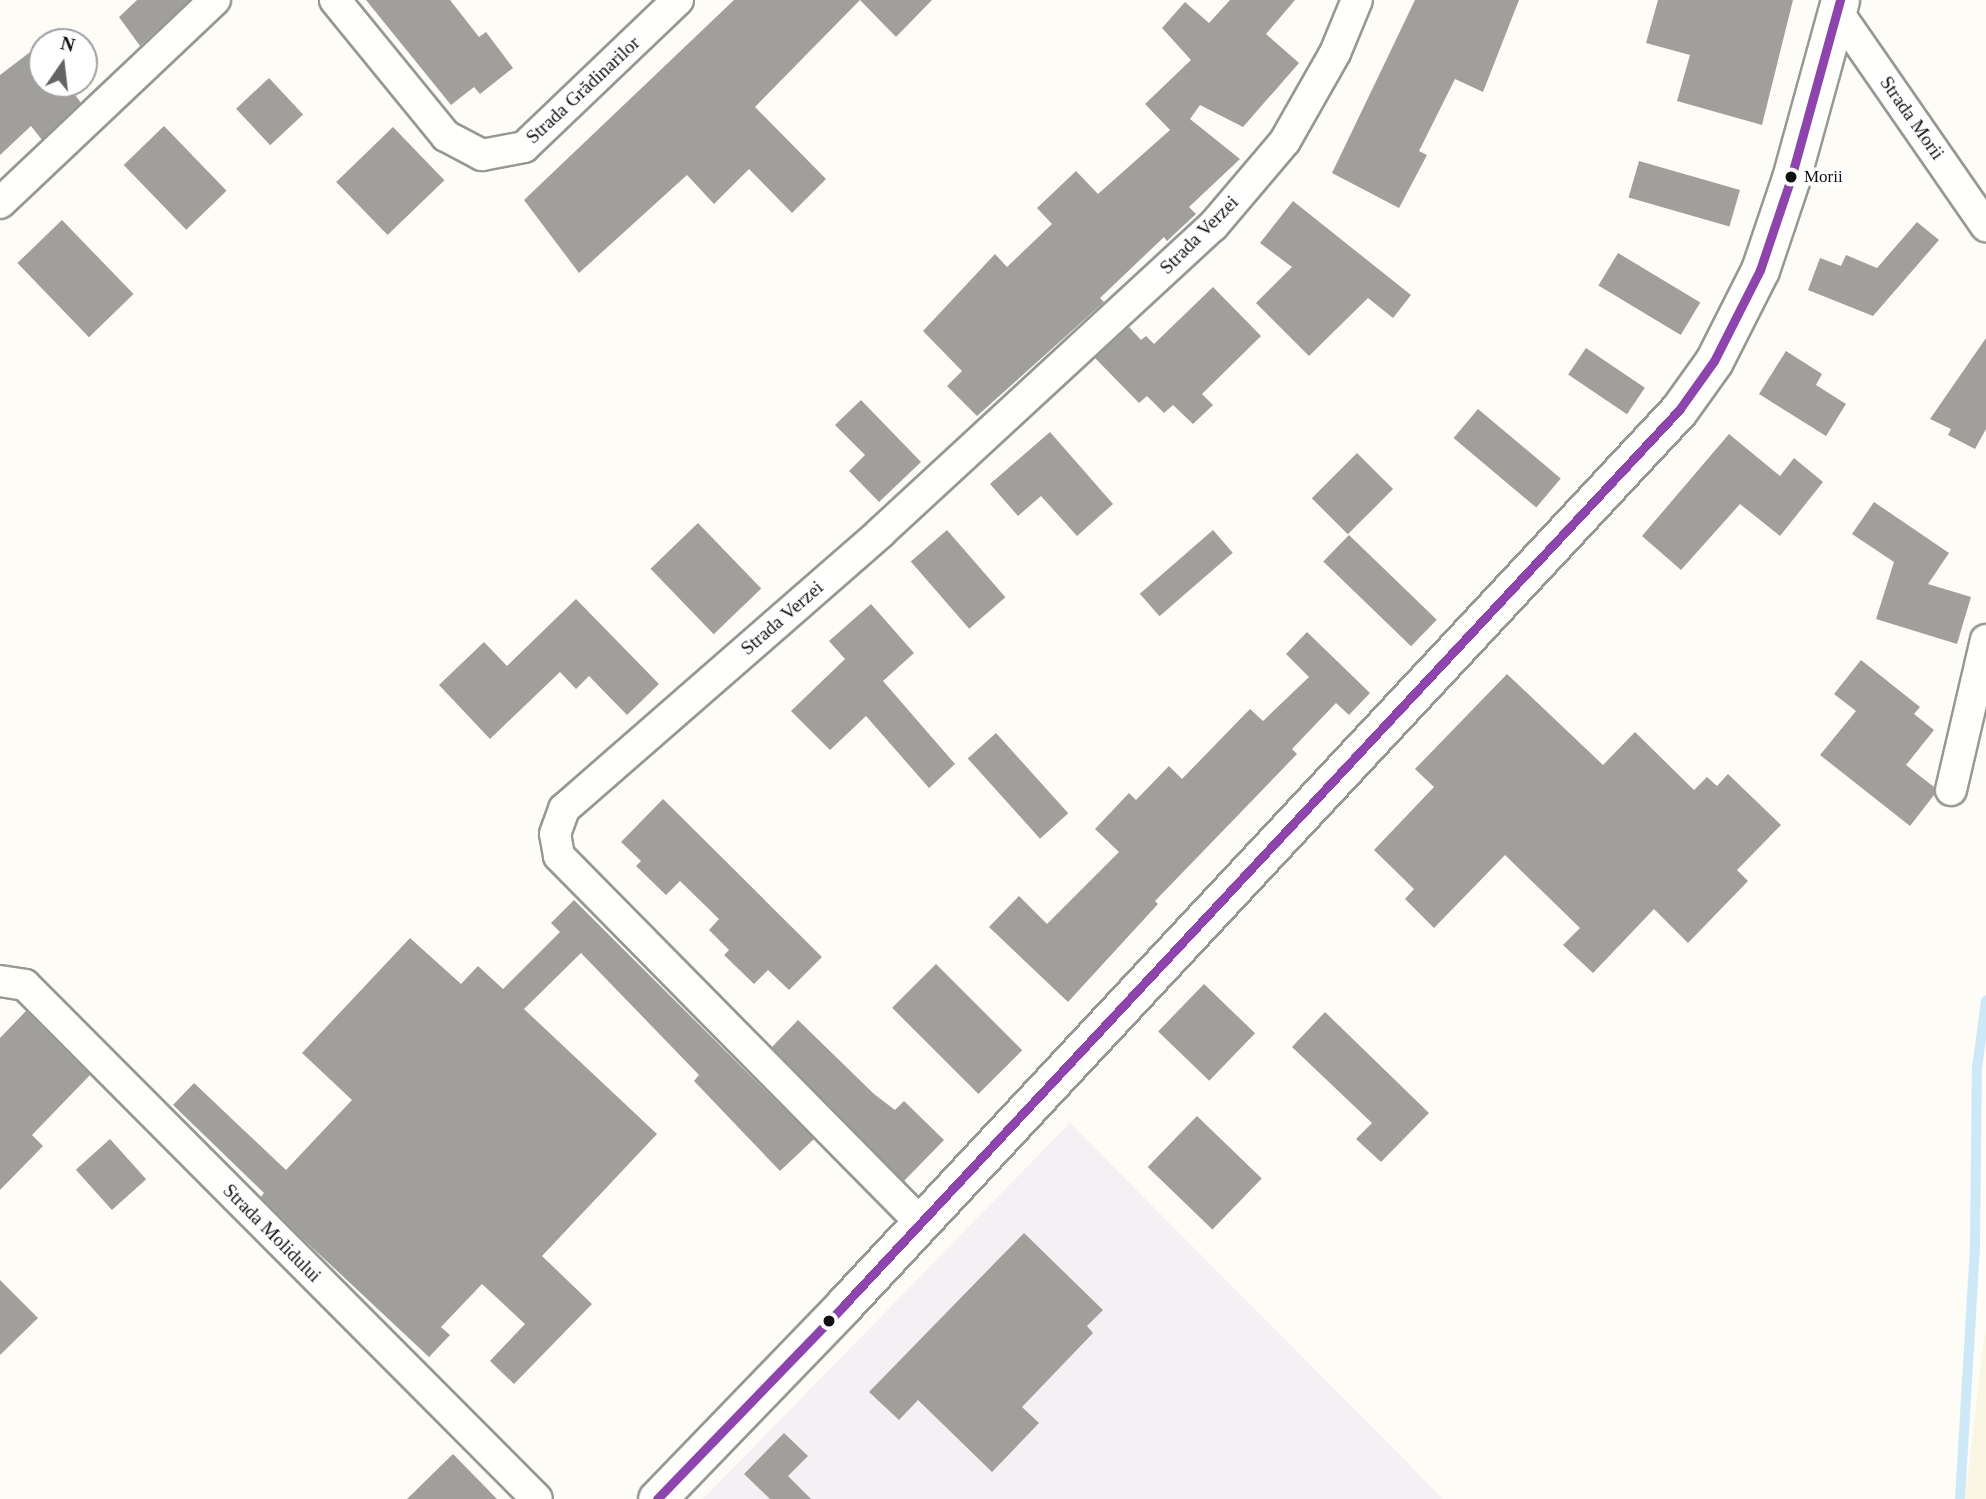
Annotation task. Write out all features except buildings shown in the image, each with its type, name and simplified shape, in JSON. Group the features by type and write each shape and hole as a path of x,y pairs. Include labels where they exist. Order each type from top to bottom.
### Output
{"street":[{"path":"0,203 215,0"},
{"name":"Strada Grădinarilor","path":"335,0 446,136 482,155 524,147 678,0"},
{"name":"Strada Verzei","path":"920,1222 559,856 555,834 564,809 881,532 1213,226 1285,141 1335,53 1357,0"},
{"path":"657,1499 920,1222 1679,410 1714,361 1760,270 1839,5"},
{"name":"Strada Morii","path":"1839,5 1986,226"},
{"path":"1951,790 1986,640"},
{"name":"Strada Molidului","path":"0,981 25,985 537,1499"}],"shaded area":[{"path":"1070,1123 1391,1446 1443,1499 703,1499"},
{"path":"1986,1326 1986,1499 1965,1499 1982,1355"}],"waterway":[{"path":"1960,1499 1975,1246 1977,1068 1986,1001"}],"transit line":[{"path":"657,1499 845,1304 1679,410 1714,361 1760,270 1791,178 1840,0"}],"place":[{"name":"Morii","path":"1791,177"}]}
